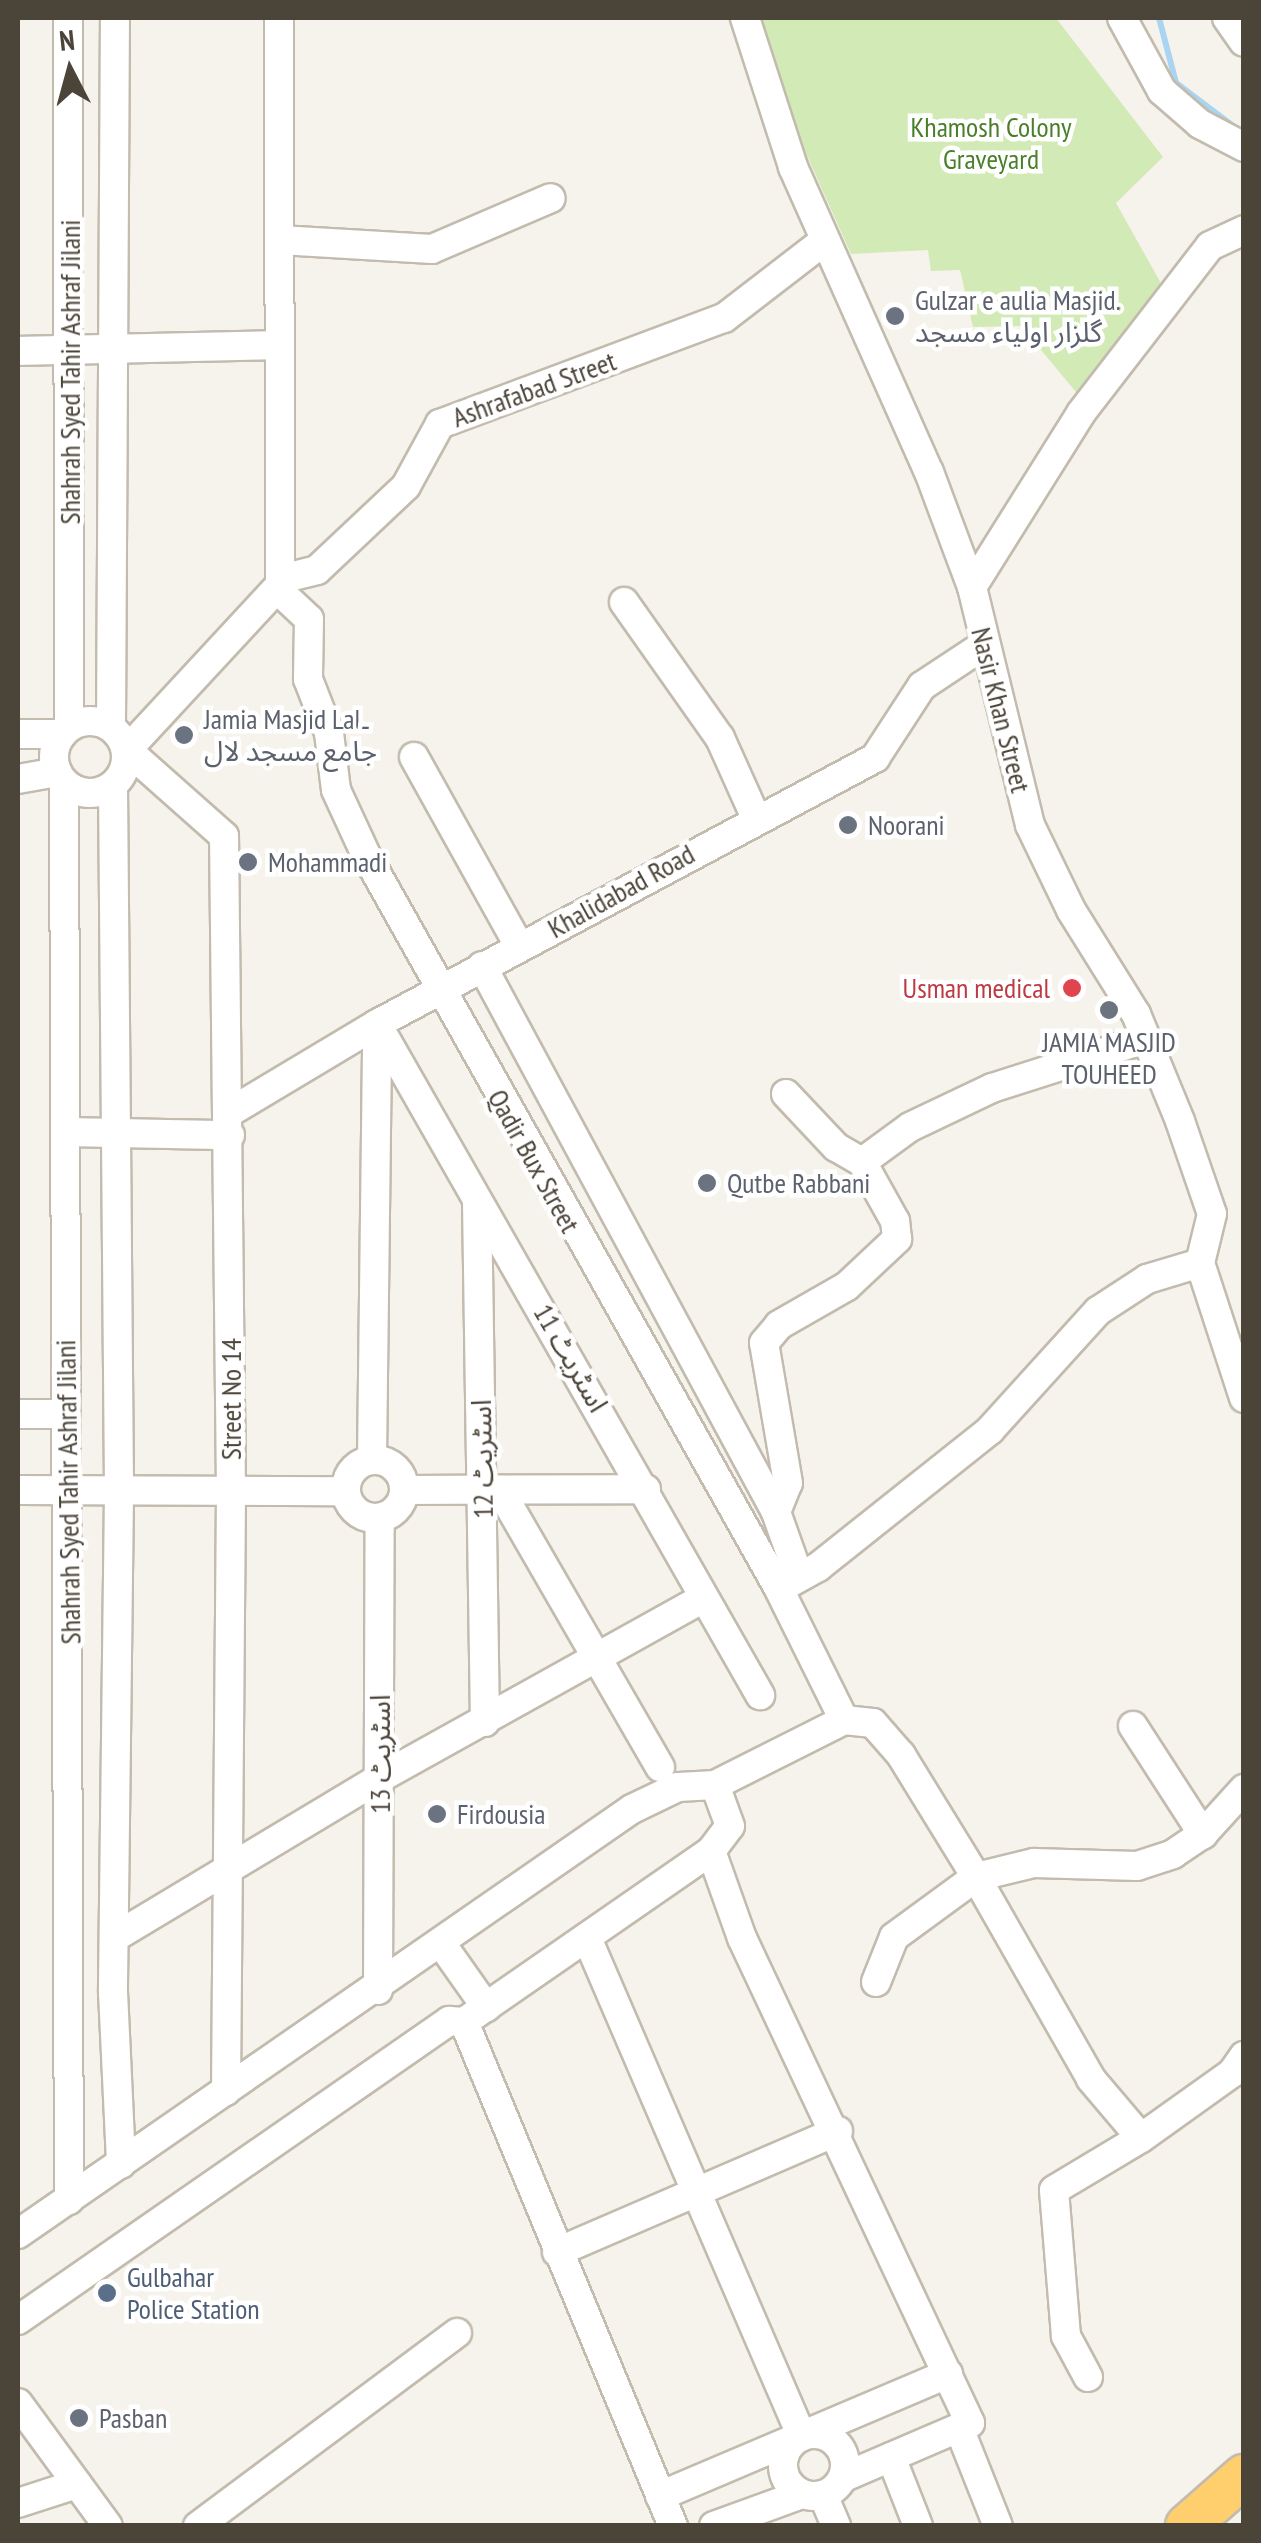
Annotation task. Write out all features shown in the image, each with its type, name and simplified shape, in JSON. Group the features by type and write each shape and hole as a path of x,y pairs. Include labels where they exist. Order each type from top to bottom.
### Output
{"highway":[{"path":"1187,2526 1244,2476"}],"street":[{"name":"Shahrah Syed Tahir Ashraf Jilani","path":"66,730 68,18"},
{"name":"Shahrah Syed Tahir Ashraf Jilani","path":"115,18 119,738"},
{"path":"18,779 61,778 87,793 113,786 119,738 279,584 279,18"},
{"name":"Nasir Khan Street","path":"745,18 793,166 929,472 972,587 1030,825 1146,1038 1212,1214 1200,1263"},
{"path":"1122,18 1162,90 1200,124 1244,147"},
{"path":"1226,18 1244,42"},
{"path":"280,240 432,249 551,198"},
{"path":"972,587 1081,413 1210,246 1244,230"},
{"name":"Ashrafabad Street","path":"279,584 316,570 406,486 440,424 724,318 824,241"},
{"path":"18,350 280,345"},
{"name":"Qadir Bux Street","path":"279,584 308,619 308,679 329,733 336,790 438,991 789,1583 844,1720"},
{"path":"624,602 720,738 756,818"},
{"name":"Khalidabad Road","path":"230,1124 377,1024 756,818 875,758 922,686 984,645"},
{"path":"18,734 66,730 93,720 119,738"},
{"path":"61,778 54,757 66,730"},
{"name":"Street No 14","path":"119,738 224,836 231,1492 226,2092"},
{"path":"414,757 518,946"},
{"name":"Shahrah Syed Tahir Ashraf Jilani","path":"61,778 67,1132 69,2200"},
{"name":"Shahrah Syed Tahir Ashraf Jilani","path":"113,786 119,1493 115,1937 121,2164"},
{"path":"482,966 776,1512 789,1583 990,1430 1098,1311 1147,1279 1200,1263 1244,1398"},
{"path":"372,1460 377,1024"},
{"name":"اسٹریٹ 11","path":"377,1024 646,1489 702,1599 760,1695"},
{"path":"862,1162 910,1127 992,1088 1146,1038"},
{"path":"776,1512 788,1483 764,1343 780,1325 846,1286 897,1239 895,1221 862,1162 836,1147 786,1094"},
{"path":"67,1132 115,1134 230,1124"},
{"name":"اسٹریٹ 12","path":"476,1195 492,1490 485,1722"},
{"path":"18,1414 66,1414"},
{"path":"372,1460 398,1470 405,1490 400,1506 380,1518 356,1512 345,1491 350,1472 372,1460"},
{"path":"405,1490 646,1489"},
{"path":"18,1490 345,1491"},
{"path":"492,1490 660,1768"},
{"name":"اسٹریٹ 13","path":"378,1990 380,1518"},
{"path":"115,1937 380,1778 702,1599"},
{"path":"18,2234 443,1946 526,1880 632,1809 678,1788 715,1786 844,1720 872,1723 901,1755 1091,2079 1141,2138"},
{"path":"1132,1726 1203,1834"},
{"path":"18,2320 450,2021 475,2015 711,1851 730,1826 715,1786"},
{"path":"876,1982 894,1937 976,1877 1034,1863 1137,1866 1174,1854 1203,1834 1244,1788"},
{"path":"711,1851 742,1938 838,2131 970,2423 822,2489 743,2520 714,2526"},
{"path":"70,1910 117,1902"},
{"path":"587,1938 802,2437"},
{"path":"443,1946 475,2015 557,2252 673,2526"},
{"path":"1088,2377 1066,2336 1054,2190 1141,2138 1232,2073 1244,2056"},
{"path":"557,2252 838,2131"},
{"path":"198,2526 457,2334"},
{"path":"660,2496 948,2374"},
{"path":"19,2407 108,2526"},
{"path":"958,2428 998,2526"},
{"path":"802,2437 783,2463 786,2479 822,2489"},
{"path":"802,2437 834,2442 844,2457 822,2489"},
{"path":"891,2457 918,2526"},
{"path":"18,2503 77,2484"},
{"path":"822,2489 836,2526"}],"green space":[{"name":"Khamosh Colony Graveyard","path":"762,18 1056,18 1163,157 1116,203 1167,294 1081,398 1021,326 973,327 960,270 931,271 928,250 851,254 791,120"}],"waterway":[{"path":"1159,18 1176,83 1233,126"}],"place":[{"name":"Gulzar e aulia Masjid. گلزار اولیاء مسجد","path":"895,316"},
{"name":"Jamia Masjid Lal۔ جامع مسجد لال","path":"184,735"},
{"name":"Noorani","path":"848,825"},
{"name":"Mohammadi","path":"248,862"},
{"name":"Usman medical","path":"1072,988"},
{"name":"JAMIA MASJID TOUHEED","path":"1109,1010"},
{"name":"Qutbe Rabbani","path":"707,1183"},
{"name":"Firdousia","path":"437,1814"},
{"name":"Gulbahar Police Station","path":"107,2293"},
{"name":"Pasban","path":"79,2418"}]}
